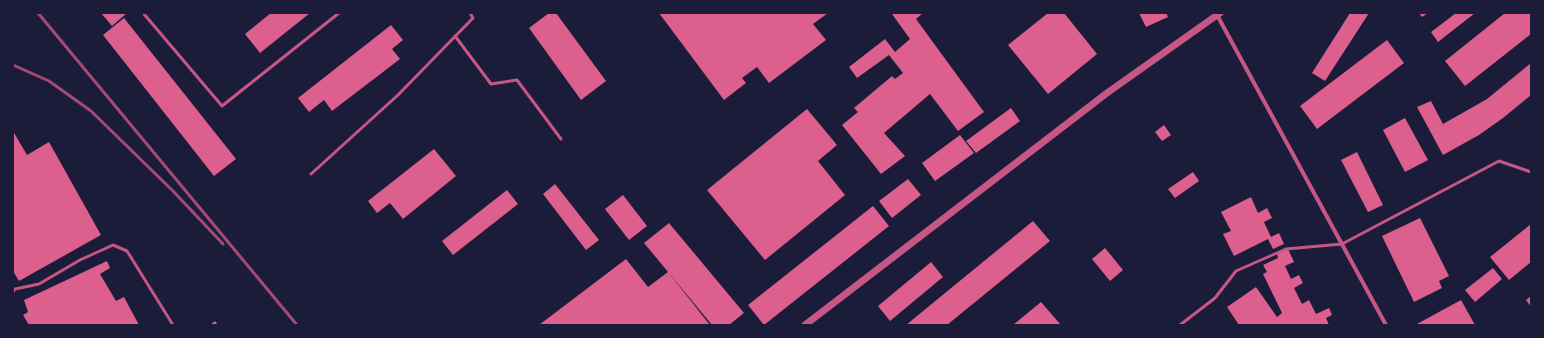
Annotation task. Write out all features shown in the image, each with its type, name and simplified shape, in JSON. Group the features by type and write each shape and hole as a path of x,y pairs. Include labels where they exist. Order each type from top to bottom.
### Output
{"street":[{"path":"805,325 1107,93 1217,14 1386,325"}],"lane":[{"path":"144,14 222,106 339,13"},
{"path":"310,174 398,95 473,18 470,13"},
{"path":"455,36 491,84 517,80 561,138"},
{"path":"1180,325 1215,298 1236,271 1286,248 1342,244 1499,161 1531,172"},
{"path":"13,292 15,289 39,284 80,260 113,245 128,252 173,325"}],"building":[{"path":"101,13 127,13 112,26"},
{"path":"271,13 310,13 260,53 245,34"},
{"path":"549,13 556,13 606,81 581,100 529,28"},
{"path":"659,13 828,13 813,24 826,40 769,83 757,67 742,78 746,83 724,100"},
{"path":"923,13 916,19 984,112 958,131 930,94 884,133 905,156 881,174 842,125 858,112 854,108 892,76 895,79 903,73 889,55 857,78 849,67 885,39 895,52 910,39 892,14"},
{"path":"1048,13 1064,13 1097,54 1048,94 1008,45"},
{"path":"1139,13 1166,13 1168,17 1146,27"},
{"path":"1350,13 1369,13 1325,81 1312,73"},
{"path":"1419,13 1428,13 1422,17"},
{"path":"1456,13 1475,13 1438,42 1431,32"},
{"path":"1505,13 1531,13 1531,34 1465,86 1445,61"},
{"path":"124,18 236,159 214,176 103,35"},
{"path":"391,25 403,40 392,49 400,59 332,111 324,100 309,112 298,98"},
{"path":"1387,40 1404,63 1317,129 1300,106"},
{"path":"1531,63 1531,95 1479,135 1443,155 1417,107 1431,101 1443,124 1487,99"},
{"path":"1011,108 1020,121 976,153 966,141"},
{"path":"807,109 837,145 818,161 845,195 765,260 707,190"},
{"path":"1405,118 1428,160 1405,172 1383,130"},
{"path":"1164,125 1171,135 1162,141 1155,132"},
{"path":"13,131 27,155 49,142 101,235 19,281 13,271"},
{"path":"960,135 974,153 935,181 922,163"},
{"path":"434,149 456,176 403,219 390,203 377,213 368,201"},
{"path":"1357,152 1383,205 1368,212 1341,160"},
{"path":"1193,172 1199,181 1175,198 1168,189"},
{"path":"908,179 921,195 892,218 879,201"},
{"path":"555,184 599,240 586,250 543,194"},
{"path":"507,190 518,204 453,255 442,241"},
{"path":"623,195 647,226 629,240 605,209"},
{"path":"1251,197 1258,213 1267,208 1272,218 1264,222 1271,237 1279,233 1284,244 1273,249 1268,239 1234,256 1223,234 1231,231 1221,212"},
{"path":"873,206 889,226 764,325 748,305"},
{"path":"1420,218 1449,276 1439,281 1442,288 1414,302 1382,236"},
{"path":"1033,221 1050,241 947,325 906,325"},
{"path":"669,223 744,313 729,325 712,325 644,243"},
{"path":"1531,224 1531,262 1509,280 1490,257"},
{"path":"1105,248 1123,270 1110,281 1092,259"},
{"path":"1288,249 1294,262 1285,266 1291,279 1299,275 1303,283 1294,288 1302,304 1309,300 1316,314 1329,308 1332,315 1326,318 1329,325 1239,325 1227,307 1256,287 1277,317 1282,313 1263,274 1267,272 1263,265 1278,258 1277,254"},
{"path":"626,259 648,287 668,272 710,325 539,325"},
{"path":"107,261 110,268 100,274 116,301 124,297 139,325 29,325 23,315 28,312 24,300"},
{"path":"931,262 943,277 890,321 878,306"},
{"path":"1493,268 1502,279 1475,302 1465,290"},
{"path":"1531,296 1531,307 1526,300"},
{"path":"1461,300 1475,325 1415,325"},
{"path":"1041,302 1061,325 1013,325"},
{"path":"215,321 218,325 210,325"}],"railway":[{"path":"38,13 297,325"},
{"path":"13,65 49,81 91,111 173,191 223,244"}]}
